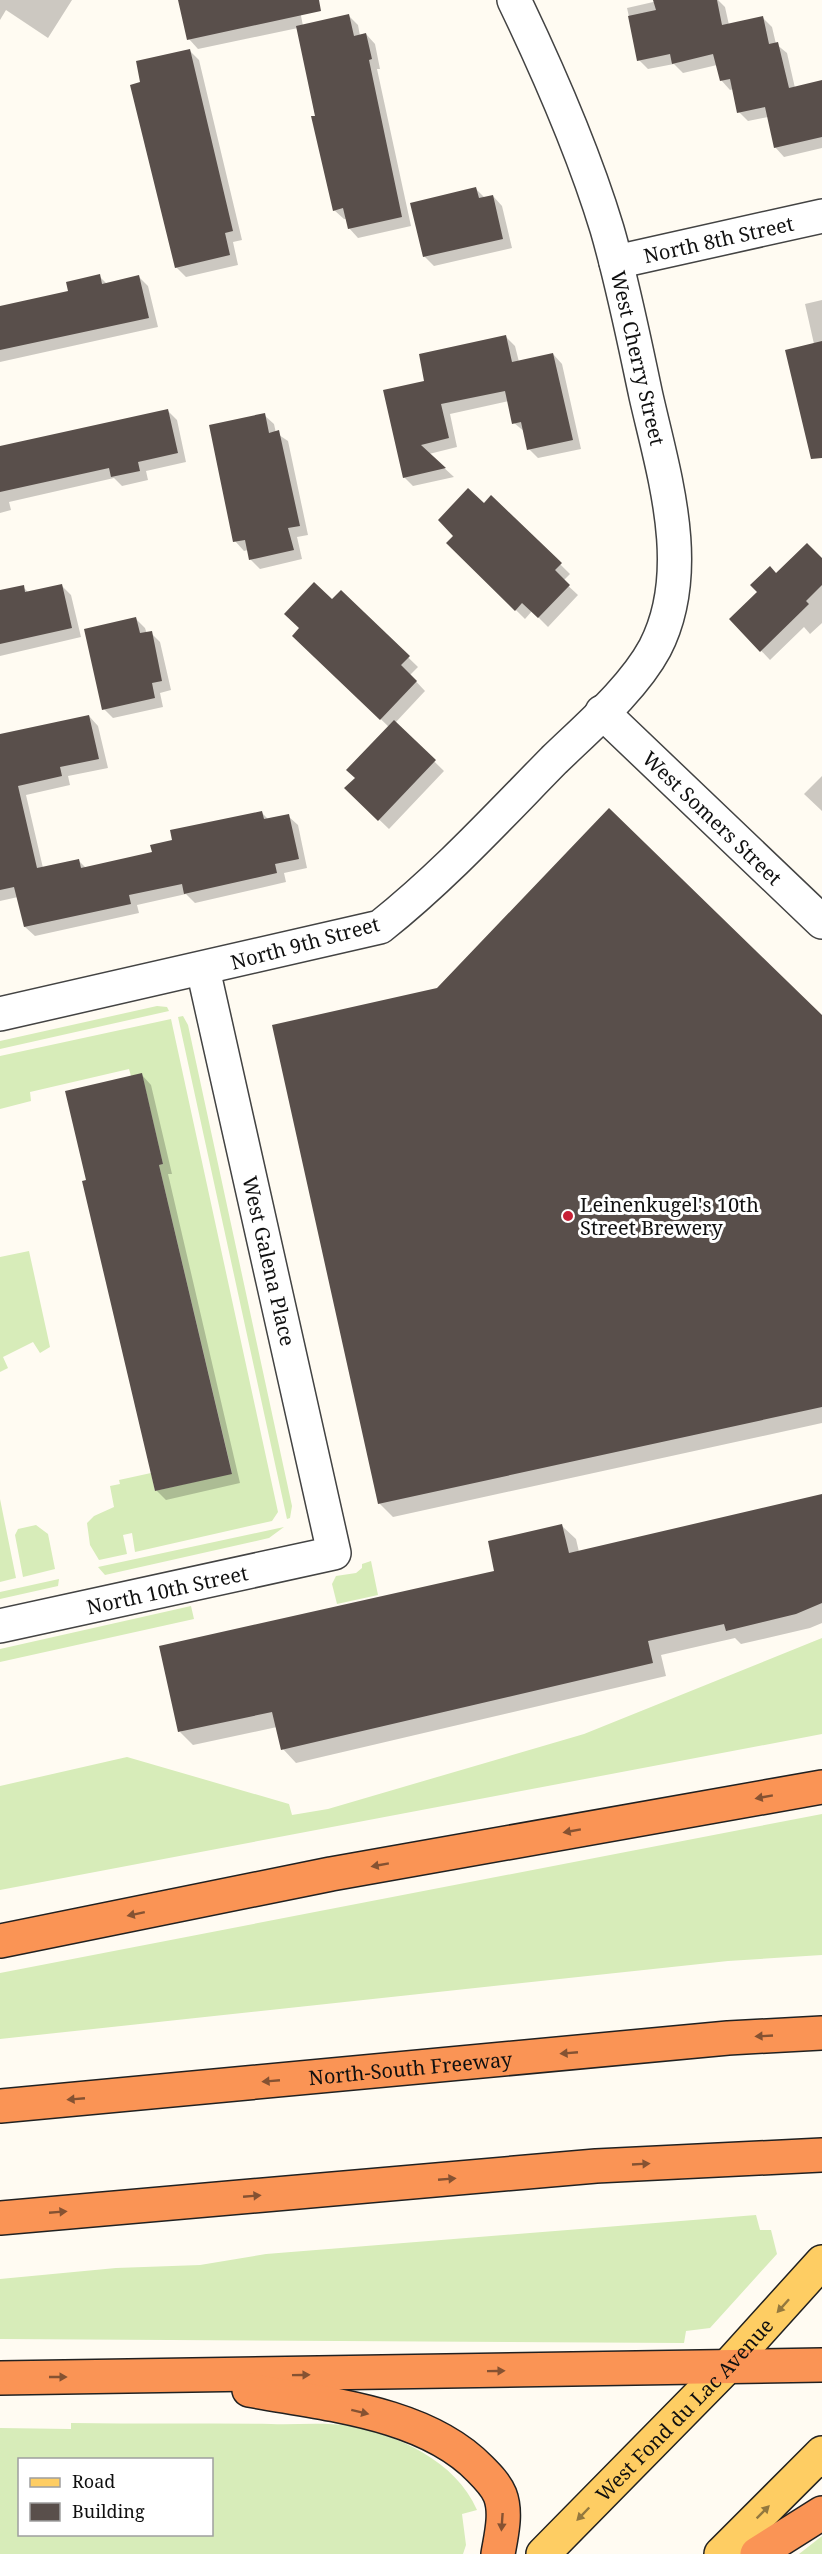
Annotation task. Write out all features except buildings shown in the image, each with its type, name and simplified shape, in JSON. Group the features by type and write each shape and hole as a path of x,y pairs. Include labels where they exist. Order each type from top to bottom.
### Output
{"highway":[{"path":"0,1941 331,1874 822,1787"},
{"name":"North-South Freeway","path":"0,2106 704,2040 822,2033"},
{"path":"0,2218 596,2166 822,2155"},
{"path":"0,2378 822,2366"},
{"path":"179,2377 368,2414 409,2424 447,2442 471,2460 500,2494 503,2512 498,2554"},
{"path":"756,2554 822,2513"}],"main road":[{"name":"West Fond du Lac Avenue","path":"543,2554 727,2367 822,2262"},
{"path":"722,2554 822,2453"}],"street":[{"name":"West Cherry Street","path":"514,0 575,135 616,262 667,491 674,558 670,603 655,648 638,672 602,712"},
{"name":"North 8th Street","path":"616,262 822,216"},
{"name":"West Somers Street","path":"602,712 822,922"},
{"name":"North 9th Street","path":"0,1014 380,927 416,899 602,712"},
{"name":"West Galena Place","path":"203,969 334,1553"},
{"name":"North 10th Street","path":"0,1626 334,1553"}],"green space":[{"path":"157,1006 167,1007 169,1011 0,1049 0,1041"},
{"path":"183,1016 188,1025 292,1506 290,1518 287,1519 178,1017"},
{"path":"171,1019 278,1512 272,1521 135,1552 132,1533 123,1535 127,1554 99,1560 90,1545 87,1523 94,1516 114,1507 110,1486 120,1484 119,1480 151,1473 155,1491 232,1473 159,1165 163,1164 142,1074 131,1076 129,1069 30,1092 31,1101 0,1109 0,1056"},
{"path":"29,1251 50,1347 40,1353 33,1342 3,1357 8,1368 0,1372 0,1257"},
{"path":"0,1499 16,1578 0,1582"},
{"path":"36,1525 48,1534 55,1569 23,1577 15,1535 18,1529"},
{"path":"284,1527 269,1538 105,1575 98,1567"},
{"path":"371,1561 378,1595 337,1604 332,1584 336,1576 356,1573 362,1568 362,1564"},
{"path":"59,1579 58,1586 0,1599 0,1592"},
{"path":"191,1606 194,1619 0,1662 0,1649"},
{"path":"822,1638 822,1734 0,1890 0,1786 127,1757 289,1804 292,1815 328,1809 584,1734"},
{"path":"822,1814 822,1955 728,1961 0,2039 0,1973"},
{"path":"756,2215 760,2230 771,2230 777,2254 710,2328 686,2331 684,2343 0,2339 0,2279 116,2268 200,2265 266,2254"},
{"path":"71,2423 349,2426 387,2436 424,2453 455,2477 477,2510 462,2514 466,2545 463,2554 0,2554 0,2428 71,2429"},
{"path":"822,2536 822,2554 799,2554"}],"place":[{"name":"Leinenkugel's 10th Street Brewery","path":"568,1216"}]}
